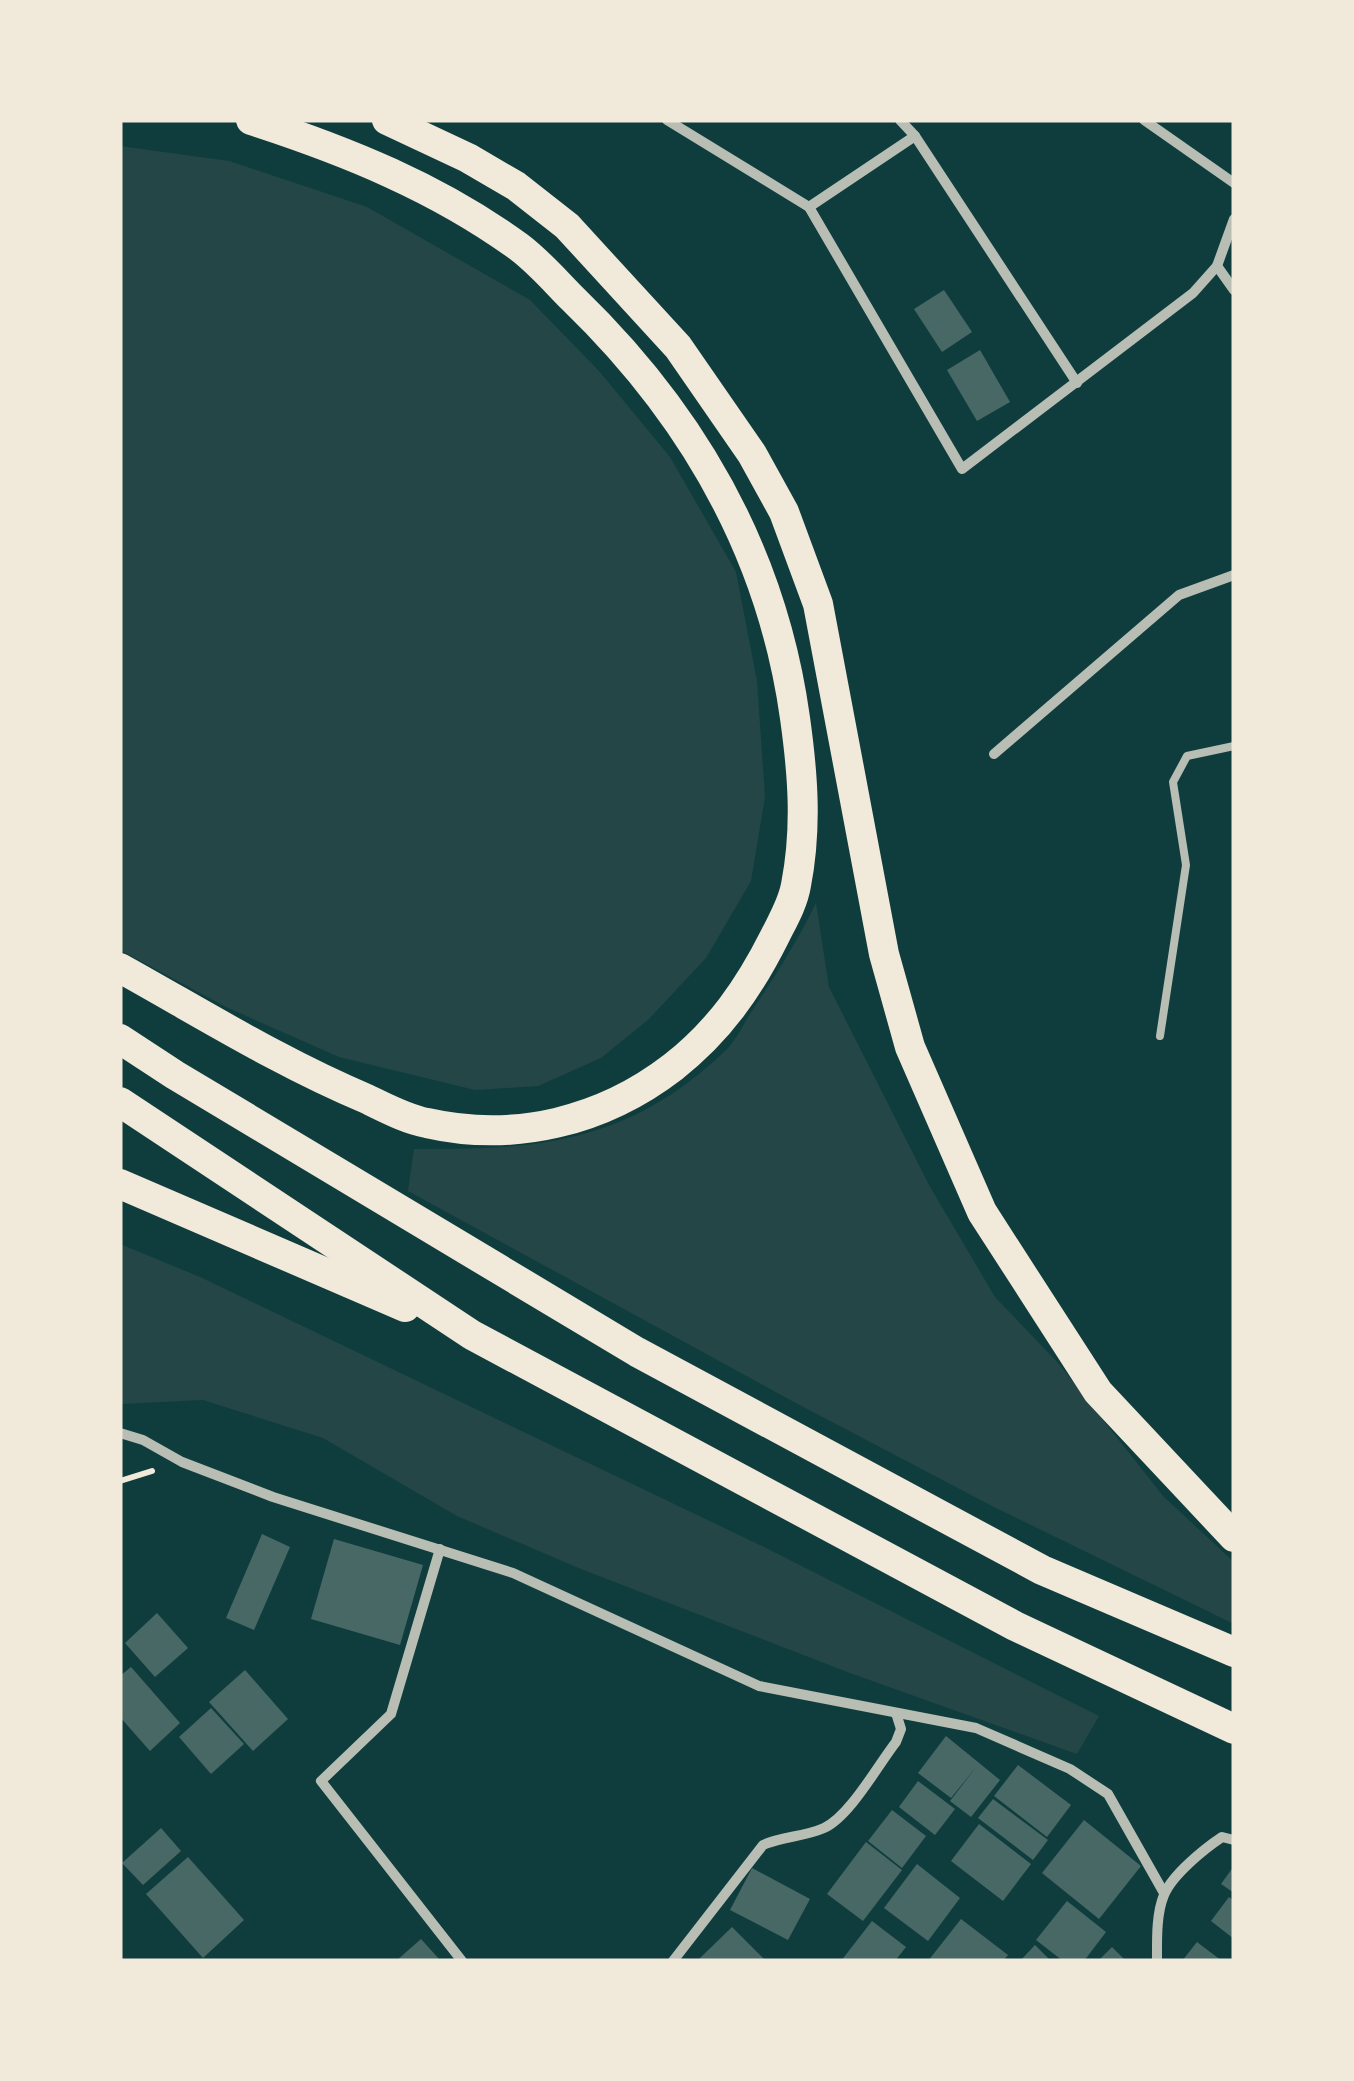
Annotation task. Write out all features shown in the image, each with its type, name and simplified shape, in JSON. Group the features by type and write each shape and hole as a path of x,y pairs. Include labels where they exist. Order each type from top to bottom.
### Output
{"highway":[{"path":"120,968 323,1080 408,1117 428,1124 515,1131 597,1113 648,1087 684,1058 735,1006 756,975 796,889 805,807 804,776 778,626 769,594 731,505 678,420 617,342 522,250 464,209 394,173 251,120"},
{"path":"387,120 468,158 516,186 567,226 678,348 752,454 784,512 818,604 884,954 910,1047 982,1212 1098,1392 1234,1537"},
{"path":"120,1039 637,1352 1042,1570 1234,1652"},
{"path":"120,1102 472,1335"},
{"path":"120,1184 472,1335 1015,1626 1234,1730"}],"street":[{"path":"667,120 809,208 962,469 1193,293 1217,266 1234,219"},
{"path":"900,120 915,136 1077,383"},
{"path":"1144,120 1234,183"},
{"path":"809,208 915,136"},
{"path":"1217,266 1234,290"},
{"path":"994,754 1178,595 1234,575"},
{"path":"120,1433 274,1497 513,1573 759,1686 976,1728 1070,1769 1108,1794 1164,1893"},
{"path":"440,1550 391,1714 321,1780 462,1961"},
{"path":"673,1961 763,1845 834,1823 896,1742 901,1730 896,1713"},
{"path":"1158,1961 1157,1938 1164,1893 1200,1852 1222,1838 1234,1840"}],"lane":[{"path":"1160,1036 1186,866 1173,782 1186,756 1234,746"}],"shaded area":[{"path":"120,146 229,161 367,207 530,300 599,371 670,457 736,572 757,681 765,797 751,881 706,958 649,1019 601,1058 538,1086 475,1090 339,1057 226,1007 120,950"},
{"path":"816,903 829,987 929,1185 995,1297 1059,1364 1163,1496 1234,1562 1234,1624 992,1506 408,1191 414,1149 502,1147 580,1135 653,1106 688,1082 735,1039"},
{"path":"120,1244 200,1277 764,1547 1099,1716 1077,1754 850,1673 581,1569 457,1516 323,1438 203,1400 120,1404"}],"building":[{"path":"944,290 972,332 942,352 914,309"},
{"path":"980,350 1010,402 977,421 947,370"},
{"path":"262,1534 290,1547 254,1630 226,1618"},
{"path":"334,1539 423,1565 400,1645 311,1619"},
{"path":"157,1613 188,1648 155,1677 125,1643"},
{"path":"131,1667 180,1723 150,1751 120,1717 120,1676"},
{"path":"245,1670 288,1719 253,1751 209,1702"},
{"path":"211,1708 244,1744 211,1774 179,1737"},
{"path":"946,1736 1000,1780 971,1817 950,1801 977,1766 951,1798 918,1773"},
{"path":"1018,1765 1071,1805 1047,1837 994,1796"},
{"path":"918,1781 955,1809 935,1835 899,1807"},
{"path":"993,1799 1048,1840 1033,1860 978,1818"},
{"path":"892,1810 926,1836 902,1868 868,1841"},
{"path":"1084,1820 1141,1866 1099,1919 1042,1873"},
{"path":"979,1824 1031,1864 1003,1901 951,1861"},
{"path":"161,1828 181,1851 143,1885 122,1863"},
{"path":"866,1842 902,1870 863,1921 827,1894"},
{"path":"188,1857 244,1920 203,1958 146,1894"},
{"path":"917,1864 960,1898 928,1941 884,1908"},
{"path":"1234,1866 1234,1893 1221,1884"},
{"path":"752,1868 810,1899 788,1940 730,1910"},
{"path":"1229,1897 1234,1901 1234,1939 1211,1921"},
{"path":"1067,1901 1106,1932 1084,1961 1063,1961 1036,1940"},
{"path":"961,1919 1008,1955 1003,1961 928,1961"},
{"path":"872,1921 906,1947 895,1961 841,1961"},
{"path":"732,1927 766,1961 697,1961"},
{"path":"421,1939 439,1959 396,1961"},
{"path":"1197,1942 1222,1961 1182,1961"},
{"path":"1035,1945 1051,1961 1020,1961"},
{"path":"1112,1947 1126,1961 1098,1961"}]}
